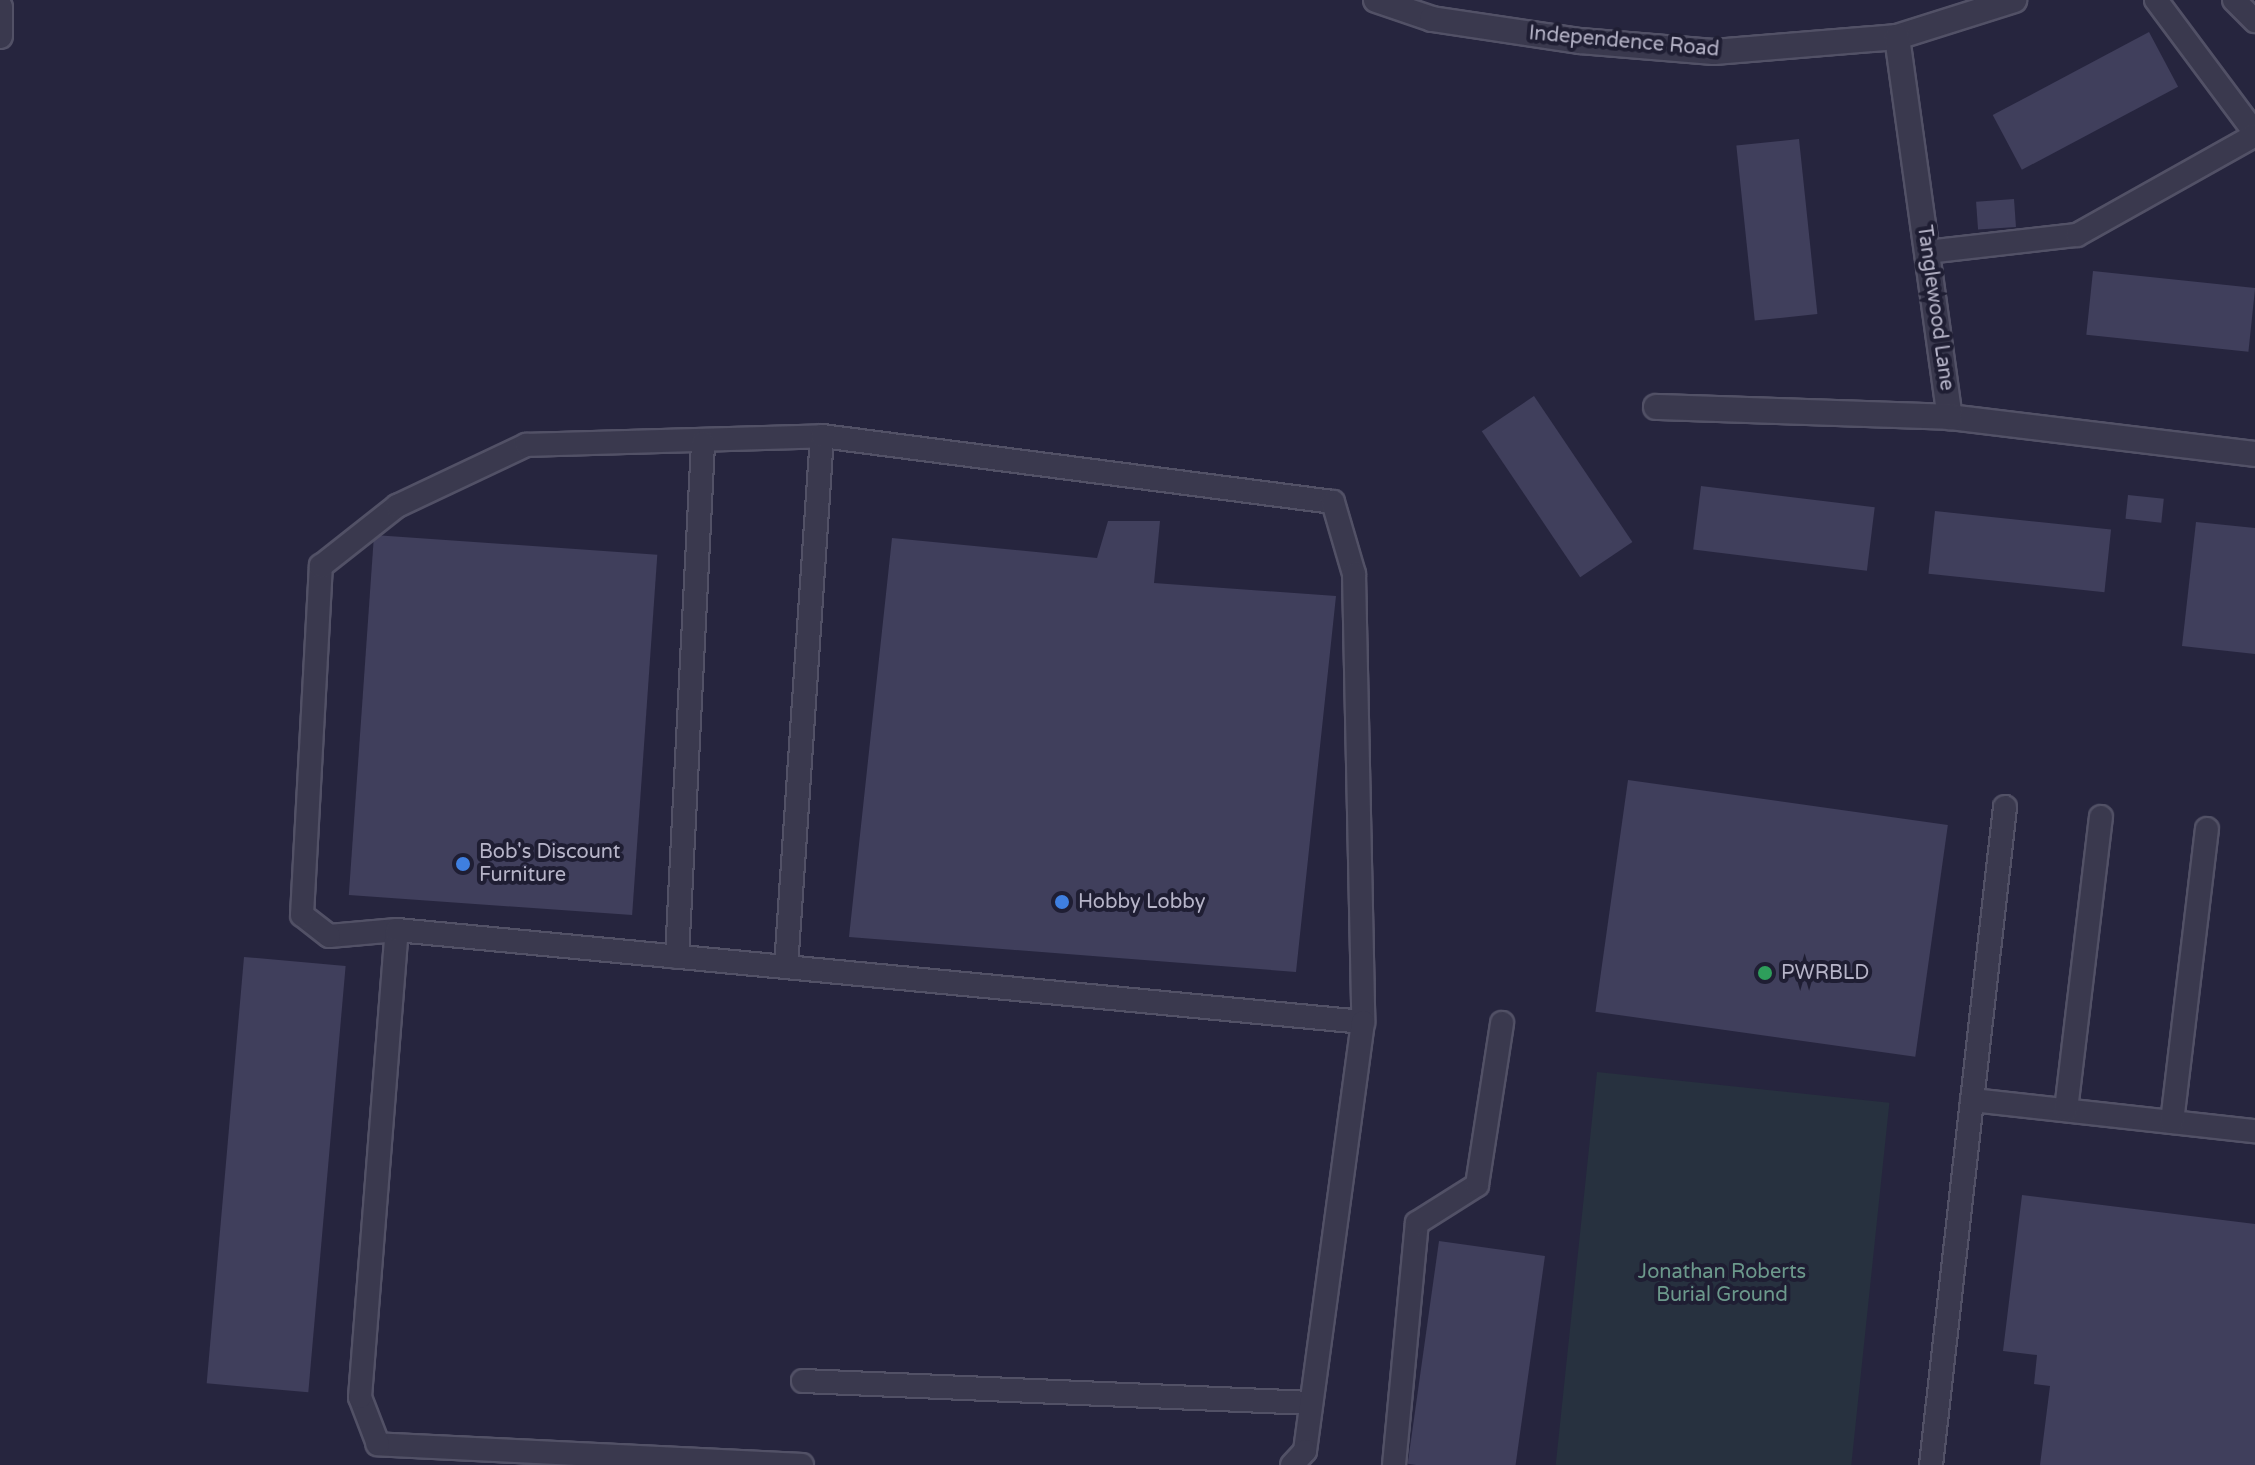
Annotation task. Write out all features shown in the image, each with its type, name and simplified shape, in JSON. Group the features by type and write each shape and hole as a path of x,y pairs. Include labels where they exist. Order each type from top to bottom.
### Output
{"street":[{"name":"Independence Road","path":"1376,0 1432,19 1580,41 1714,52 1897,37 2014,0"},
{"path":"0,7 0,36"},
{"name":"Tanglewood Lane","path":"1897,37 1950,417 2255,454"},
{"path":"1656,407 1950,417"}],"lane":[{"path":"1927,252 2077,235 2255,134 2156,0"},
{"path":"2234,0 2255,21"},
{"path":"786,967 822,436"},
{"path":"1292,1465 1305,1451 1363,1022 1354,574 1333,502 822,436 703,443 526,445 397,506 321,566 302,915 329,936 397,930 1363,1022"},
{"path":"677,957 703,443"},
{"path":"1931,1465 2005,807"},
{"path":"2066,1110 2101,817"},
{"path":"2172,1122 2207,829"},
{"path":"397,930 360,1397 378,1444 802,1465"},
{"path":"1394,1465 1417,1223 1477,1185 1502,1023"},
{"path":"1972,1100 2255,1131"},
{"path":"803,1381 1311,1403"}],"green space":[{"name":"Jonathan Roberts Burial Ground","path":"1597,1072 1889,1103 1851,1465 1556,1465"}],"building":[{"path":"2149,32 2178,87 2022,170 1993,115"},
{"path":"1799,139 1817,314 1755,321 1736,146"},
{"path":"2014,199 2016,227 1978,230 1976,202"},
{"path":"2093,271 2255,288 2248,352 2086,335"},
{"path":"1534,396 1632,542 1580,577 1482,431"},
{"path":"1701,486 1875,507 1867,571 1693,550"},
{"path":"2128,495 2164,499 2161,523 2125,519"},
{"path":"1935,511 2111,530 2104,592 1928,574"},
{"path":"1108,521 1160,521 1154,583 1336,596 1296,972 849,937 892,538 1097,558"},
{"path":"2196,522 2255,528 2255,654 2182,646"},
{"path":"374,535 657,555 632,915 349,895"},
{"path":"1628,780 1948,825 1915,1057 1595,1012"},
{"path":"244,957 346,966 308,1392 207,1383"},
{"path":"2022,1195 2255,1224 2255,1465 2040,1465 2050,1386 2034,1384 2037,1355 2003,1351"},
{"path":"1439,1241 1545,1256 1516,1465 1408,1464"}],"place":[{"name":"Bob's Discount Furniture","path":"463,864"},
{"name":"Hobby Lobby","path":"1062,902"},
{"name":"PWRBLD","path":"1765,973"}]}
